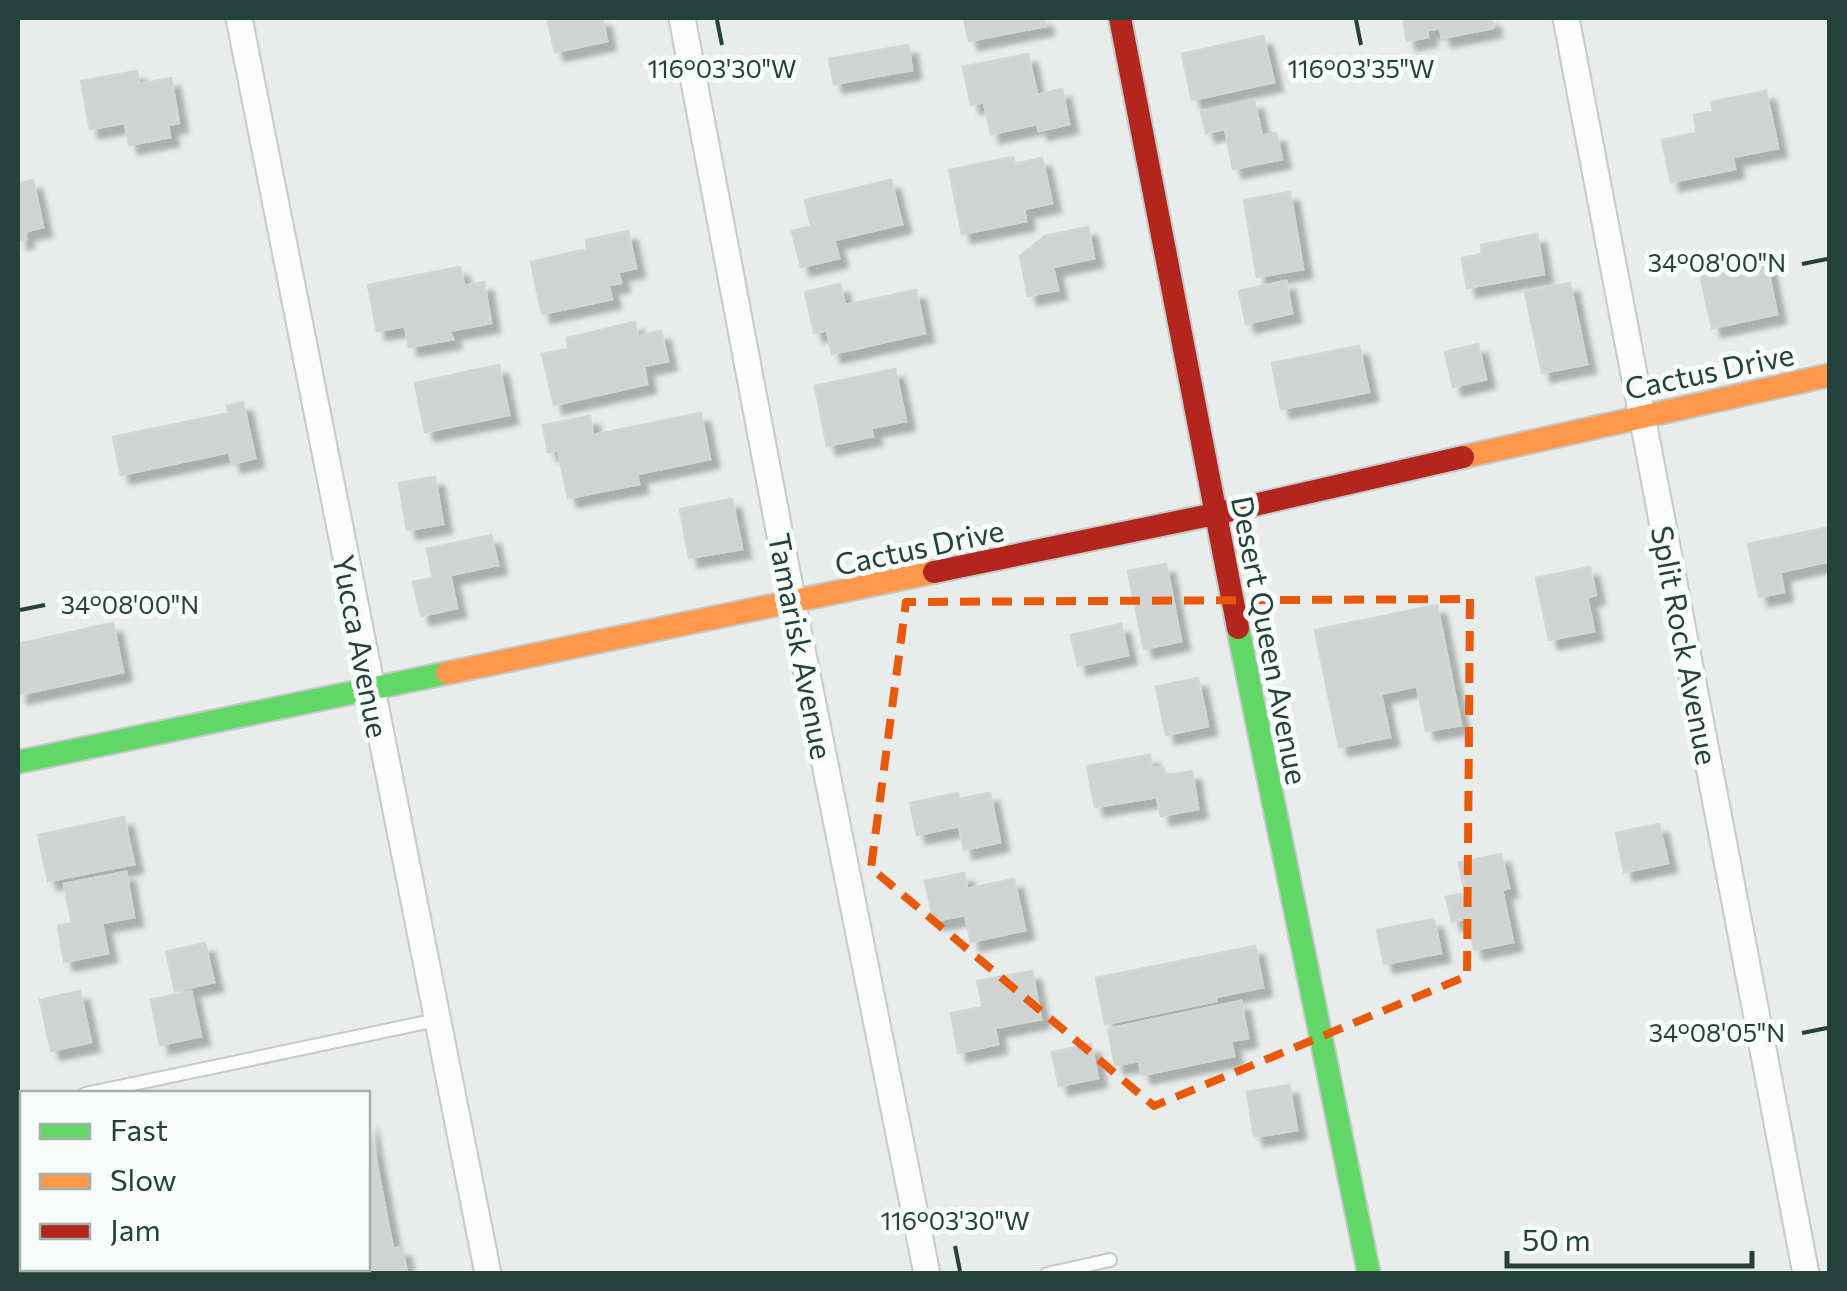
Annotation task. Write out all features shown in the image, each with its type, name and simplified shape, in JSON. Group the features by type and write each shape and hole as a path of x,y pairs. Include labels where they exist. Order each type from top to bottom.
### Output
{"street":[{"name":"Yucca Avenue","path":"239,18 488,1274"},
{"name":"Tamarisk Avenue","path":"682,18 793,604 927,1274"},
{"name":"Desert Queen Avenue","path":"1120,18 1215,514 1369,1274"},
{"name":"Split Rock Avenue","path":"1566,18 1806,1274"},
{"name":"Cactus Drive","path":"18,762 793,604 1830,376"}],"lane":[{"path":"99,1091 437,1020"},
{"path":"1047,1274 1110,1260"}],"highlighted area":[{"path":"1470,599 1467,976 1154,1106 871,868 906,602"}],"building":[{"path":"547,18 602,18 607,41 555,52"},
{"path":"964,18 1044,18 1045,26 969,41"},
{"path":"1403,18 1491,18 1493,28 1442,38 1440,28 1427,30 1428,37 1407,41"},
{"path":"1263,36 1274,82 1192,100 1182,54"},
{"path":"908,45 912,70 834,84 829,59"},
{"path":"1028,54 1037,95 1062,89 1069,124 1039,131 1037,124 991,134 984,102 971,105 963,67"},
{"path":"137,71 139,84 171,78 179,123 168,125 170,137 129,145 125,123 90,129 81,81"},
{"path":"1766,91 1778,148 1733,157 1735,169 1671,182 1662,140 1697,133 1694,115 1713,111 1711,102"},
{"path":"1254,100 1262,136 1276,133 1282,159 1233,169 1225,129 1206,133 1201,112"},
{"path":"1013,157 1015,164 1042,158 1052,203 1024,209 1026,221 962,234 949,170"},
{"path":"33,180 43,227 23,232 25,239 18,240 18,184"},
{"path":"891,180 902,224 834,240 839,258 801,267 792,231 811,226 805,200"},
{"path":"1290,192 1303,269 1257,277 1244,200"},
{"path":"1088,227 1094,258 1053,267 1058,290 1028,296 1020,256 1045,236"},
{"path":"628,231 636,268 618,272 621,283 608,285 612,299 542,314 531,262 587,249 586,240"},
{"path":"1537,234 1544,274 1467,288 1462,258 1482,254 1481,245"},
{"path":"1719,255 1722,270 1766,260 1777,314 1712,328 1697,260"},
{"path":"460,267 464,286 484,282 491,323 449,331 453,339 409,347 405,326 377,331 368,285"},
{"path":"1286,281 1292,313 1246,324 1239,291"},
{"path":"1570,283 1587,364 1542,373 1525,292"},
{"path":"840,284 845,305 916,290 925,333 832,354 827,330 814,333 805,292"},
{"path":"635,322 638,336 661,331 668,361 644,366 647,384 554,405 542,354 569,349 567,338"},
{"path":"1478,344 1486,379 1453,387 1445,352"},
{"path":"1359,346 1369,392 1281,409 1272,363"},
{"path":"499,365 509,415 425,432 415,383"},
{"path":"895,369 906,421 871,428 873,436 827,446 815,386"},
{"path":"243,402 255,458 232,464 229,452 121,475 113,437 229,413 227,406"},
{"path":"701,413 710,459 637,474 639,484 568,498 558,450 548,452 543,425 590,416 593,435"},
{"path":"435,477 443,524 407,530 399,483"},
{"path":"732,499 742,549 689,558 680,509"},
{"path":"1830,527 1830,561 1780,572 1784,592 1759,597 1748,544"},
{"path":"491,535 498,565 450,575 457,608 421,616 413,582 433,578 427,549"},
{"path":"1166,564 1181,641 1144,649 1128,571"},
{"path":"1590,567 1596,595 1587,597 1594,631 1549,640 1536,578"},
{"path":"1437,605 1461,725 1426,731 1417,686 1381,694 1390,737 1339,747 1315,630"},
{"path":"113,623 123,672 18,695 18,644"},
{"path":"1121,624 1128,655 1078,666 1071,635"},
{"path":"1198,678 1208,726 1166,735 1156,687"},
{"path":"1150,755 1152,768 1163,767 1165,776 1192,771 1198,809 1161,816 1157,797 1095,807 1087,766"},
{"path":"958,793 959,799 990,793 1000,842 964,850 959,826 917,835 910,803"},
{"path":"124,817 134,864 48,881 38,835"},
{"path":"1659,824 1668,863 1624,872 1616,833"},
{"path":"1501,854 1509,888 1502,890 1513,942 1474,950 1467,918 1452,922 1446,897 1465,893 1459,863"},
{"path":"126,872 134,917 102,923 108,953 64,962 58,926 72,923 64,884"},
{"path":"964,873 967,889 1014,879 1025,930 971,942 965,915 934,921 925,881"},
{"path":"1434,919 1441,953 1384,964 1377,930"},
{"path":"205,943 214,982 175,991 166,952"},
{"path":"1255,946 1263,987 1105,1024 1096,978"},
{"path":"1032,971 1041,1019 995,1028 998,1044 958,1053 951,1013 983,1007 977,981"},
{"path":"80,991 91,1042 51,1051 40,1000"},
{"path":"191,991 201,1036 160,1045 151,1000"},
{"path":"1241,1001 1248,1038 1231,1041 1234,1056 1142,1075 1139,1061 1115,1065 1108,1029"},
{"path":"1091,1044 1098,1078 1059,1086 1052,1052"},
{"path":"1289,1085 1297,1130 1254,1137 1247,1092"},
{"path":"370,1130 393,1249 402,1247 407,1274 284,1271 370,1271"}],"traffic: fast":[{"path":"1238,628 1369,1274"},
{"path":"18,762 447,673"}],"traffic: slow":[{"path":"1463,457 1830,375"},
{"path":"447,673 934,572"}],"traffic: jam":[{"path":"1120,18 1238,628"},
{"path":"934,572 1215,514 1463,457"}]}
